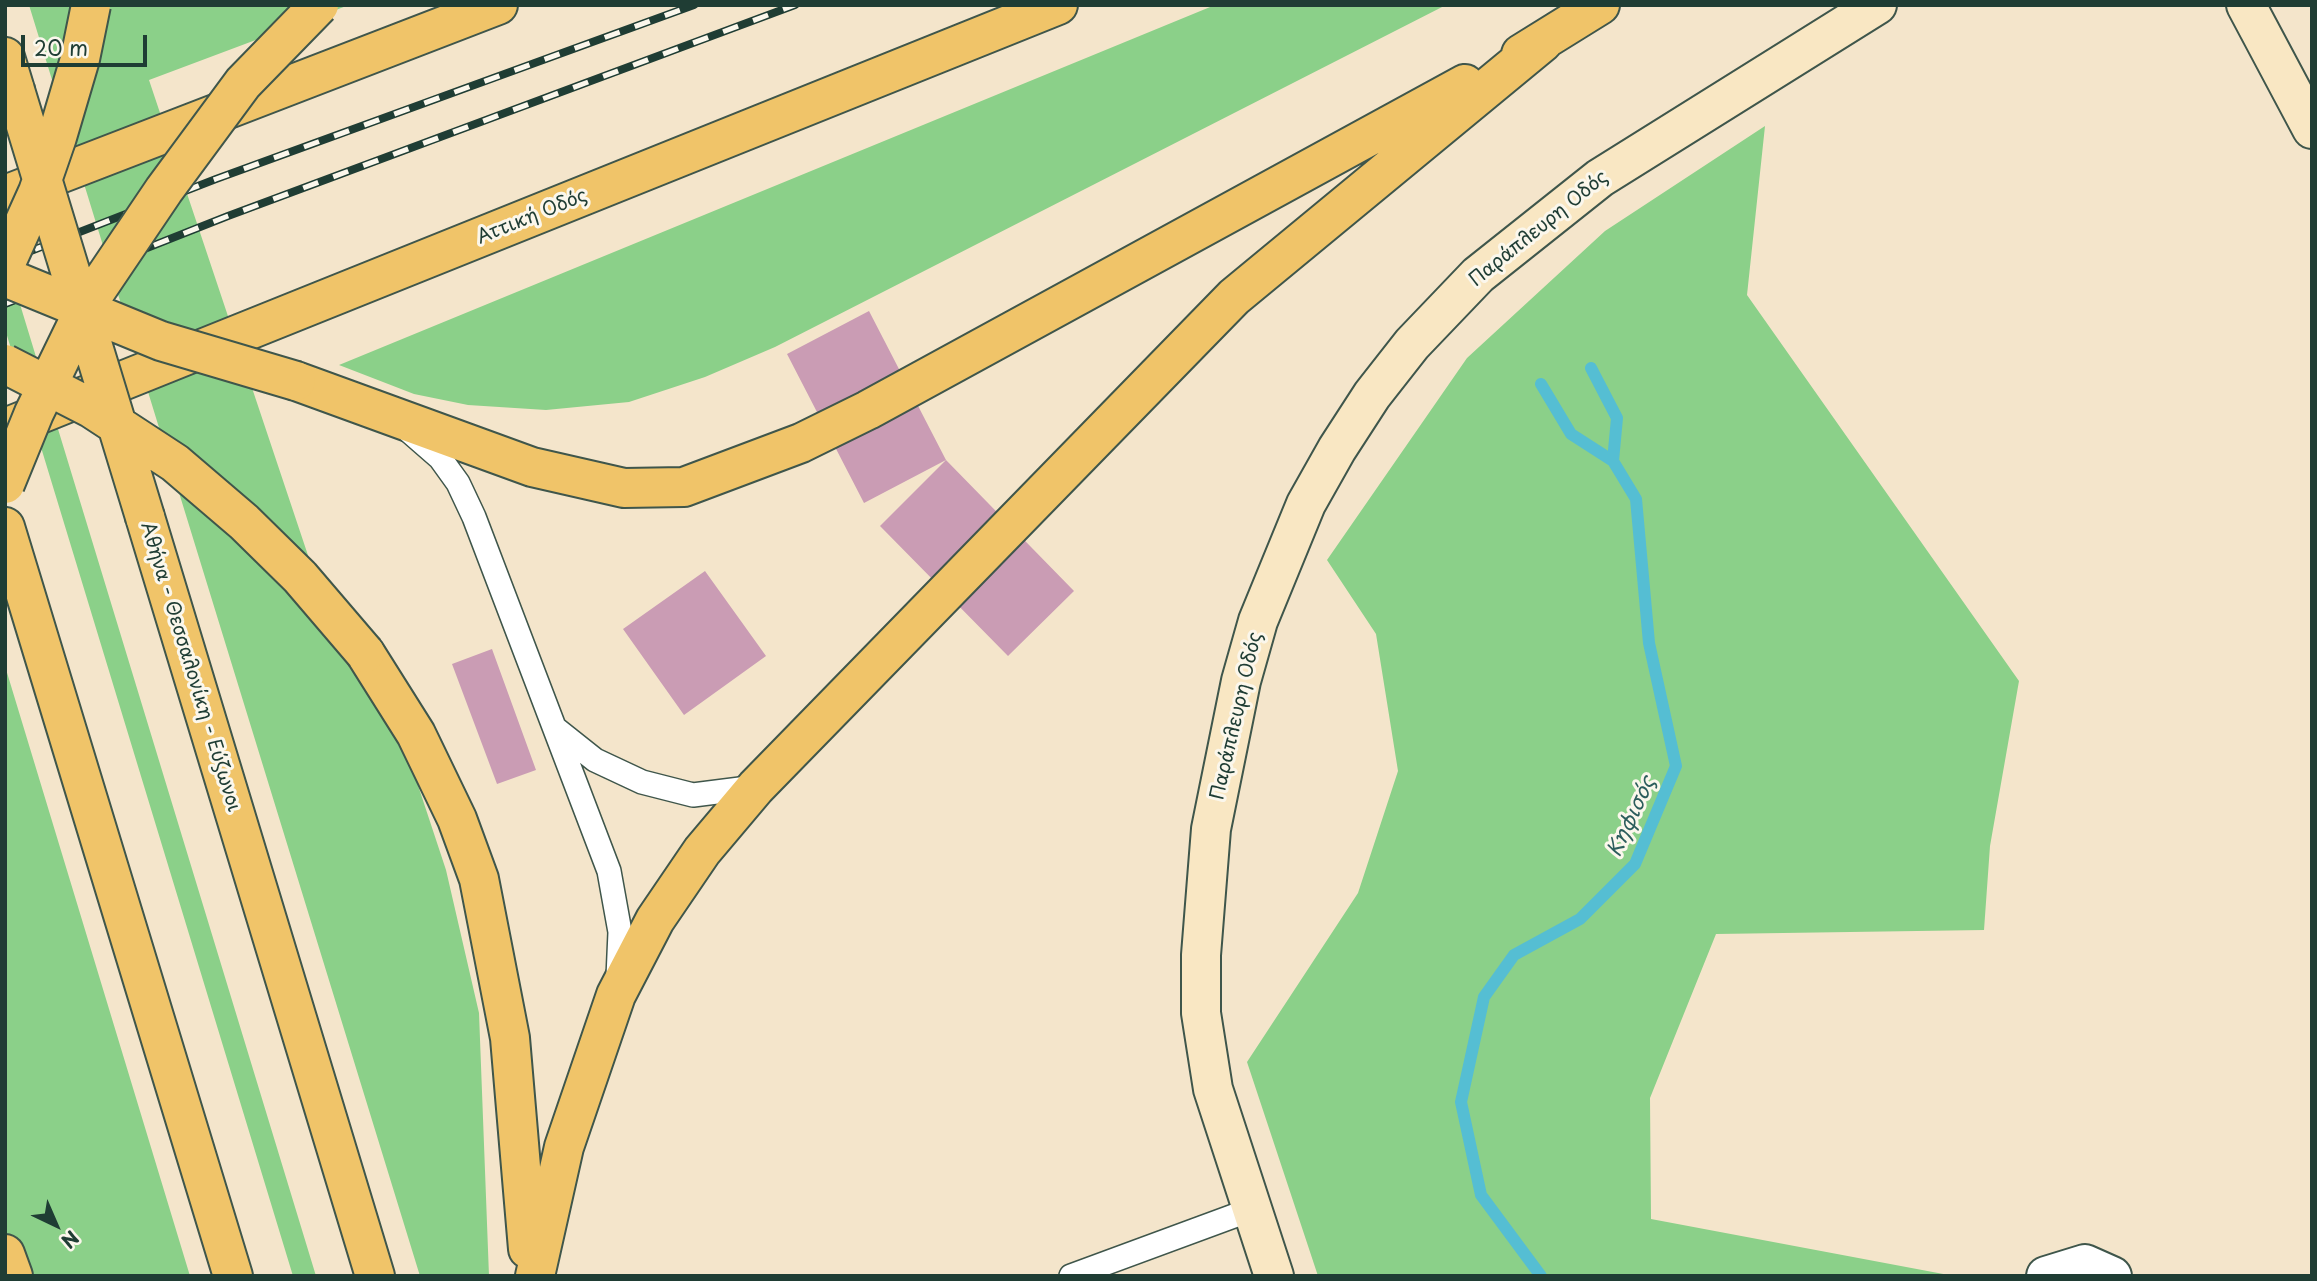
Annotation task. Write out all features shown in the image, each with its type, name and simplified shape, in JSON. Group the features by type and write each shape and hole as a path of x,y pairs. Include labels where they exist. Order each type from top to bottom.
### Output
{"highway":[{"path":"5,265 38,192 57,137 80,60 91,5"},
{"path":"5,484 34,413 87,304 164,190 243,83 319,5"},
{"path":"5,195 498,5"},
{"name":"Αττική Οδός","path":"5,428 1058,5"},
{"path":"5,277 161,341 296,381 532,467 592,482 637,489 684,486 801,443 868,410 1543,43 1600,5"},
{"path":"532,1276 564,1147 616,995 654,920 702,851 756,787 1234,296 1543,43"},
{"name":"Αθήνα - Θεσσαλονίκη - Εύζωνοι","path":"10,74 376,1276"},
{"path":"5,363 91,408 175,463 244,522 300,577 365,653 416,734 457,819 479,879 510,1038 532,1276"},
{"path":"5,527 233,1276"},
{"path":"5,1254 13,1276"}],"street":[{"name":"Παράπλευρη Οδός","path":"1273,1276 1213,1089 1201,1013 1201,955 1212,829 1241,681 1258,621 1306,504 1372,395 1412,344 1478,275 1600,178 1877,5"},
{"path":"2246,5 2312,130"},
{"path":"2046,1276 2085,1264 2112,1276"}],"lane":[{"path":"383,414 415,435 440,458 458,483 474,517 609,872 619,922 616,995"},
{"path":"554,727 595,760 642,782 693,795 756,787"},
{"path":"1071,1276 1250,1210"}],"green space":[{"path":"29,5 349,5 149,80 342,657 404,743 446,870 479,1013 489,1276 420,1276"},
{"path":"1215,5 1446,5 775,347 705,377 629,402 546,410 468,405 414,394 339,365"},
{"path":"1765,126 1747,295 2019,681 1990,846 1984,930 1716,934 1650,1098 1651,1219 1954,1276 1318,1276 1247,1062 1358,893 1398,771 1376,634 1327,560 1467,358 1605,231"},
{"path":"5,255 316,1276 293,1276 5,329"},
{"path":"5,666 190,1276 5,1276"}],"building":[{"path":"869,311 946,460 864,503 787,354"},
{"path":"946,460 1074,591 1008,656 880,526"},
{"path":"705,571 766,656 684,715 623,629"},
{"path":"492,649 536,770 497,784 452,664"}],"waterway":[{"name":"Κηφισός","path":"1591,368 1617,418 1613,461"},
{"name":"Κηφισός","path":"1541,384 1571,434 1613,461 1636,499 1649,643 1676,766 1635,864 1580,919 1514,955 1484,997 1461,1102 1481,1195 1541,1276"}],"railway":[{"path":"5,261 216,179 694,5"},
{"path":"5,304 228,216 795,5"}]}
